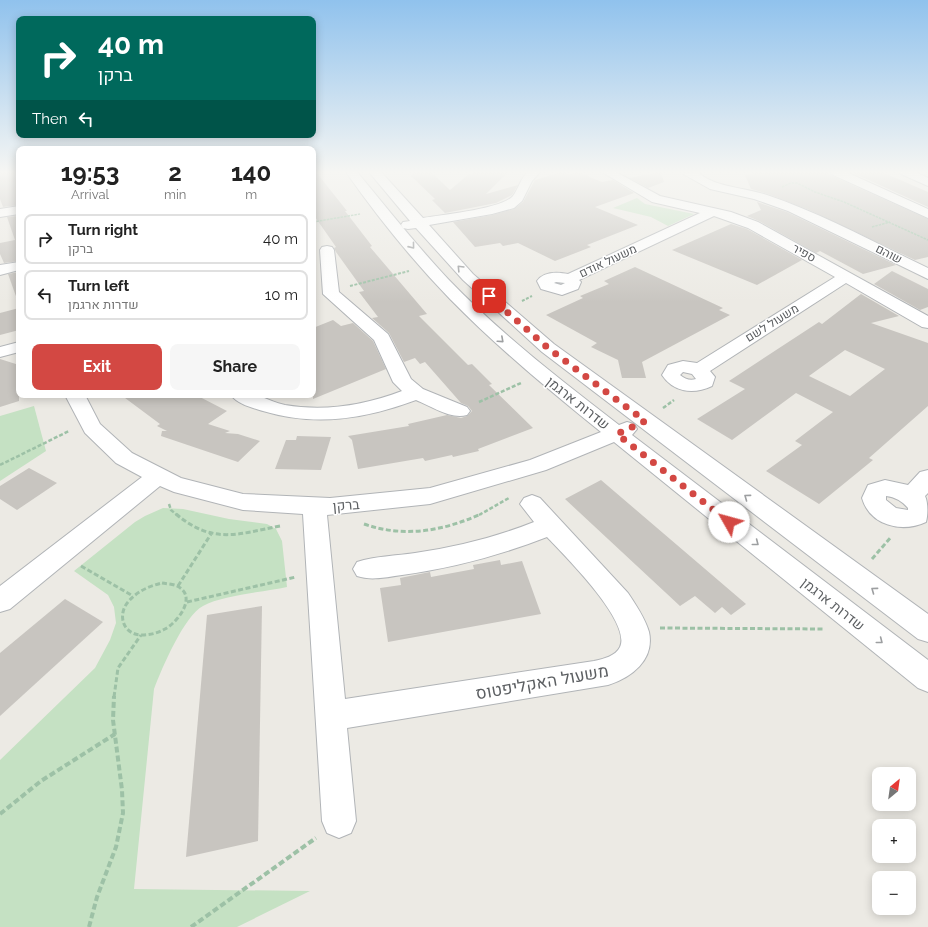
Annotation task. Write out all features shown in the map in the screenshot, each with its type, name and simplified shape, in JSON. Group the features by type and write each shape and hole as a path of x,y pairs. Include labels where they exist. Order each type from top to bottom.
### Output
{"street":[{"name":"שדרות ארגמן","path":"386,215 428,266 475,315 541,374 928,678"},
{"name":"שדרות ארגמן","path":"413,215 457,265 502,309 553,352 928,630"},
{"path":"396,227 463,215"},
{"name":"משעול אודם","path":"551,288 562,290 569,288 573,284 569,279 684,215"},
{"name":"ספיר","path":"732,215 760,229 928,323"},
{"name":"שוהם","path":"808,215 928,274"},
{"path":"327,250 325,296 382,338 403,382 416,393 460,411"},
{"path":"0,270 16,267"},
{"name":"משעול לשם","path":"695,378 845,277"},
{"path":"0,352 16,348"},
{"path":"246,398 256,404 280,411 305,414 324,414 355,411 378,406 416,393"},
{"name":"ברקן","path":"80,398 92,428 124,458 174,484 243,502 314,512 330,507 430,496 538,465 617,434 645,421"},
{"path":"0,601 158,476"},
{"path":"911,497 928,478"},
{"path":"889,488 903,492 919,505 920,514 916,518 904,519 895,517 882,510 874,502 873,496 876,491 889,488"},
{"name":"משעול האקליפטוס","path":"331,716 614,670 626,662 634,652 636,640 634,628 629,615 621,602 532,504"},
{"path":"314,512 339,821"},
{"path":"366,569 418,564 465,554 510,541 552,525"}],"path":[{"path":"316,222 356,215"},
{"path":"873,215 928,240"},
{"path":"325,296 346,286 428,266"},
{"path":"502,309 551,288"},
{"path":"460,411 541,374"},
{"path":"645,421 683,394 695,378"},
{"path":"0,465 89,421"},
{"path":"158,476 171,510 184,521 211,534 226,536 249,533 314,512"},
{"path":"856,577 891,537 904,519"},
{"path":"178,586 211,534"},
{"path":"60,554 133,596"},
{"path":"187,602 319,572"},
{"path":"168,584 178,586 185,593 187,602 184,611 172,626 153,634 141,635 130,632 122,620 123,611 133,596 144,589 156,585 168,584"},
{"path":"634,628 827,629"},
{"path":"89,927 97,897 116,847 123,813 122,790 113,720 113,703 118,668 141,635"},
{"path":"0,814 11,803 52,771 115,734"},
{"path":"191,927 339,821"}],"green space":[{"path":"644,215 691,215 668,226 651,217"},
{"path":"34,406 46,451 0,481 0,416"},
{"path":"163,508 183,509 229,519 267,524 276,529 282,541 287,587 232,596 211,602 203,606 188,620 174,643 154,689 134,889 310,891 237,927 0,927 0,760 95,668 110,640 116,623 114,607 108,595 74,571 135,522"}],"building":[{"path":"316,215 348,215 372,246 370,247 427,314 419,316 468,365 472,364 492,384 489,385 533,428 478,449 479,451 453,457 452,455 425,461 423,458 358,469 352,440 348,436 409,426 408,424 447,415 461,418 467,416 472,411 468,406 461,403 425,362 420,364 415,358 404,362 389,333 372,318 378,317 359,292 364,291 336,252 334,248 336,247 316,218"},
{"path":"491,215 615,215 638,225 587,245 591,247 555,261 518,243 503,246 500,243 475,247 453,222"},
{"path":"794,215 896,265 863,274 820,251 816,253 759,221 747,216"},
{"path":"820,215 920,215 928,219 928,257 915,260"},
{"path":"16,216 16,261 4,263 0,254 0,243 15,240 7,217"},
{"path":"731,224 747,229 802,260 757,285 672,250"},
{"path":"635,267 723,308 719,310 730,315 642,362 646,378 622,378 618,360 591,347 597,343 546,315 583,298 580,296 609,284 604,281"},
{"path":"892,271 928,289 928,307 920,310 874,284"},
{"path":"16,273 16,296 8,274"},
{"path":"861,294 899,316 871,323 928,343 928,406 869,458 873,460 819,504 766,471 802,445 795,441 833,412 796,393 732,440 697,419 745,389 729,381 819,322 822,324","holes":["845,350 885,369 850,396 809,376"]},
{"path":"16,309 16,331 0,335 0,313"},
{"path":"333,320 341,326 353,323 373,341 386,369 316,398 316,327"},
{"path":"0,359 16,364 16,398 19,398 19,401 0,407"},
{"path":"125,398 202,398 227,411 208,424 230,431 225,433 238,434 260,441 238,462 161,436 162,431 167,431 157,426 160,424"},
{"path":"297,436 331,437 321,470 275,469 286,440 296,440"},
{"path":"29,468 57,483 17,510 0,499 0,486"},
{"path":"601,480 746,604 731,615 722,607 715,613 695,596 680,606 565,499"},
{"path":"500,560 501,565 522,561 541,614 388,642 380,588 401,585 400,578 430,572 431,577 474,569 473,565"},
{"path":"65,599 103,622 0,716 0,653"},
{"path":"262,606 258,841 186,857 207,615"}],"route":[{"path":"489,296 512,318 548,348 645,421 617,434 729,522"}]}
